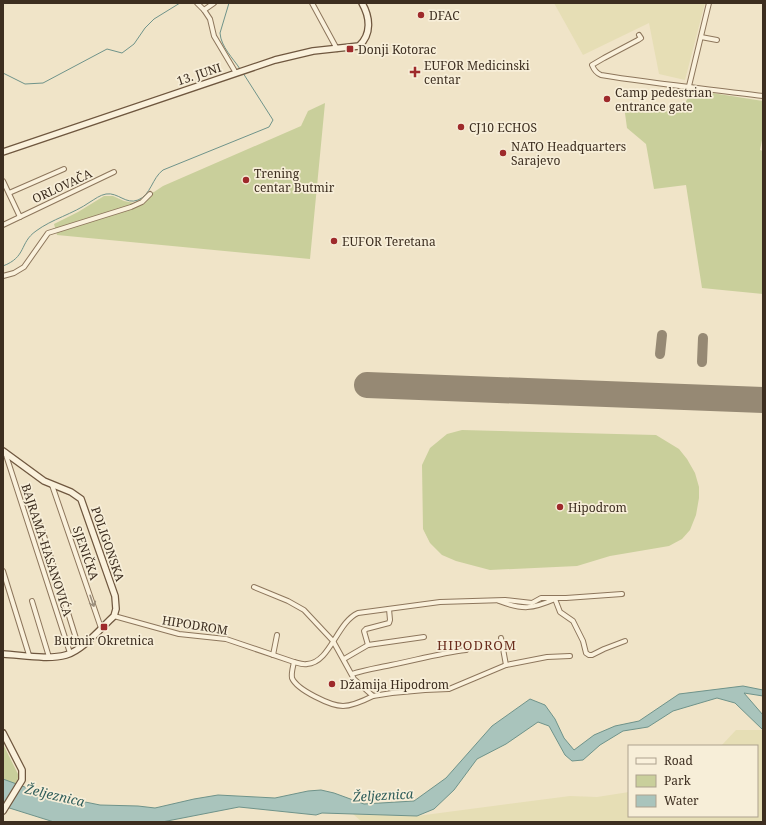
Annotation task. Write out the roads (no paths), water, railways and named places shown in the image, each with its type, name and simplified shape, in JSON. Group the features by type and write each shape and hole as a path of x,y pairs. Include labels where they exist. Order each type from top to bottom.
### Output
{"street":[{"path":"197,3 210,19 214,36 240,72"},
{"path":"204,10 214,3"},
{"path":"312,3 337,49"},
{"name":"13. JUNI","path":"3,152 294,54 359,46 364,41 369,24 369,20 362,3"},
{"path":"689,86 709,3"},
{"path":"639,35 641,38 638,40 592,65 594,70 602,75 642,80 659,84 689,86 763,96"},
{"path":"701,36 717,40"},
{"path":"9,193 64,169"},
{"name":"ORLOVAČA","path":"3,225 114,172"},
{"path":"3,181 20,217"},
{"path":"3,276 14,273 24,267 48,233 142,202 150,194"},
{"name":"POLIGONSKA","path":"4,452 44,481 71,492 81,499 115,596 116,609 114,616"},
{"name":"BAJRAMA HASANOVIĆA","path":"4,452 70,653"},
{"name":"SJENIČKA","path":"52,485 101,628"},
{"path":"41,526 79,648"},
{"path":"3,572 28,655"},
{"path":"254,587 298,606 314,620 333,641 344,658 354,679 373,696"},
{"name":"HIPODROM","path":"114,616 179,634 221,637 294,662 307,664 312,663 323,655 345,623 354,615 362,612 440,602 498,600 532,603 541,598 555,599 622,594"},
{"path":"555,599 560,612 573,621 588,655 592,655 624,641"},
{"path":"32,601 49,657"},
{"path":"368,645 364,631 389,623 390,620 388,609"},
{"path":"3,654 49,657 70,653 79,648 114,616"},
{"path":"273,655 277,635"},
{"path":"344,658 368,645 424,637"},
{"path":"501,638 506,665"},
{"path":"352,674 363,670 448,652 466,650"},
{"path":"294,662 292,674 293,680 314,697 345,707 373,696 392,693 453,689 506,665 547,657 570,656"},
{"path":"3,732 22,770 22,780 3,811"}],"water":[{"path":"743,686 763,690 763,696 744,693 763,715 763,730 735,703 717,698 673,711 648,727 623,731 600,745 583,760 572,761 565,755 549,726 538,722 506,744 477,759 454,790 434,809 417,816 322,813 316,815 239,807 162,822 54,822 3,806 3,779 41,793 100,805 155,808 218,795 275,798 308,791 321,790 364,804 414,801 446,778 492,726 530,699 545,705 555,719 564,738 574,750 594,735 615,726 639,721 679,694"}],"waterway":[{"path":"3,73 25,84 43,83 107,49 122,53 134,44 145,28 154,19 180,3"},
{"path":"229,3 220,33 225,48 240,69"},
{"path":"3,266 11,262 20,254 27,240 36,231 77,210 100,196 110,194 130,201 138,200 146,194 156,177 163,170 269,127 273,120 243,73"}],"place":[{"name":"DFAC","path":"421,15"},
{"name":"Donji Kotorac","path":"350,49"},
{"name":"EUFOR Medicinski centar","path":"415,72"},
{"name":"Camp pedestrian entrance gate","path":"607,99"},
{"name":"CJ10 ECHOS","path":"461,127"},
{"name":"NATO Headquarters Sarajevo","path":"503,153"},
{"name":"Trening centar Butmir","path":"246,180"},
{"name":"EUFOR Teretana","path":"334,241"},
{"name":"Hipodrom","path":"560,507"},
{"name":"Butmir Okretnica","path":"104,627"},
{"name":"Džamija Hipodrom","path":"332,684"}],"district":[{"name":"HIPODROM","path":"477,645"}],"water label":[{"name":"Željeznica","path":"55,795"},
{"name":"Željeznica","path":"383,795"}]}
